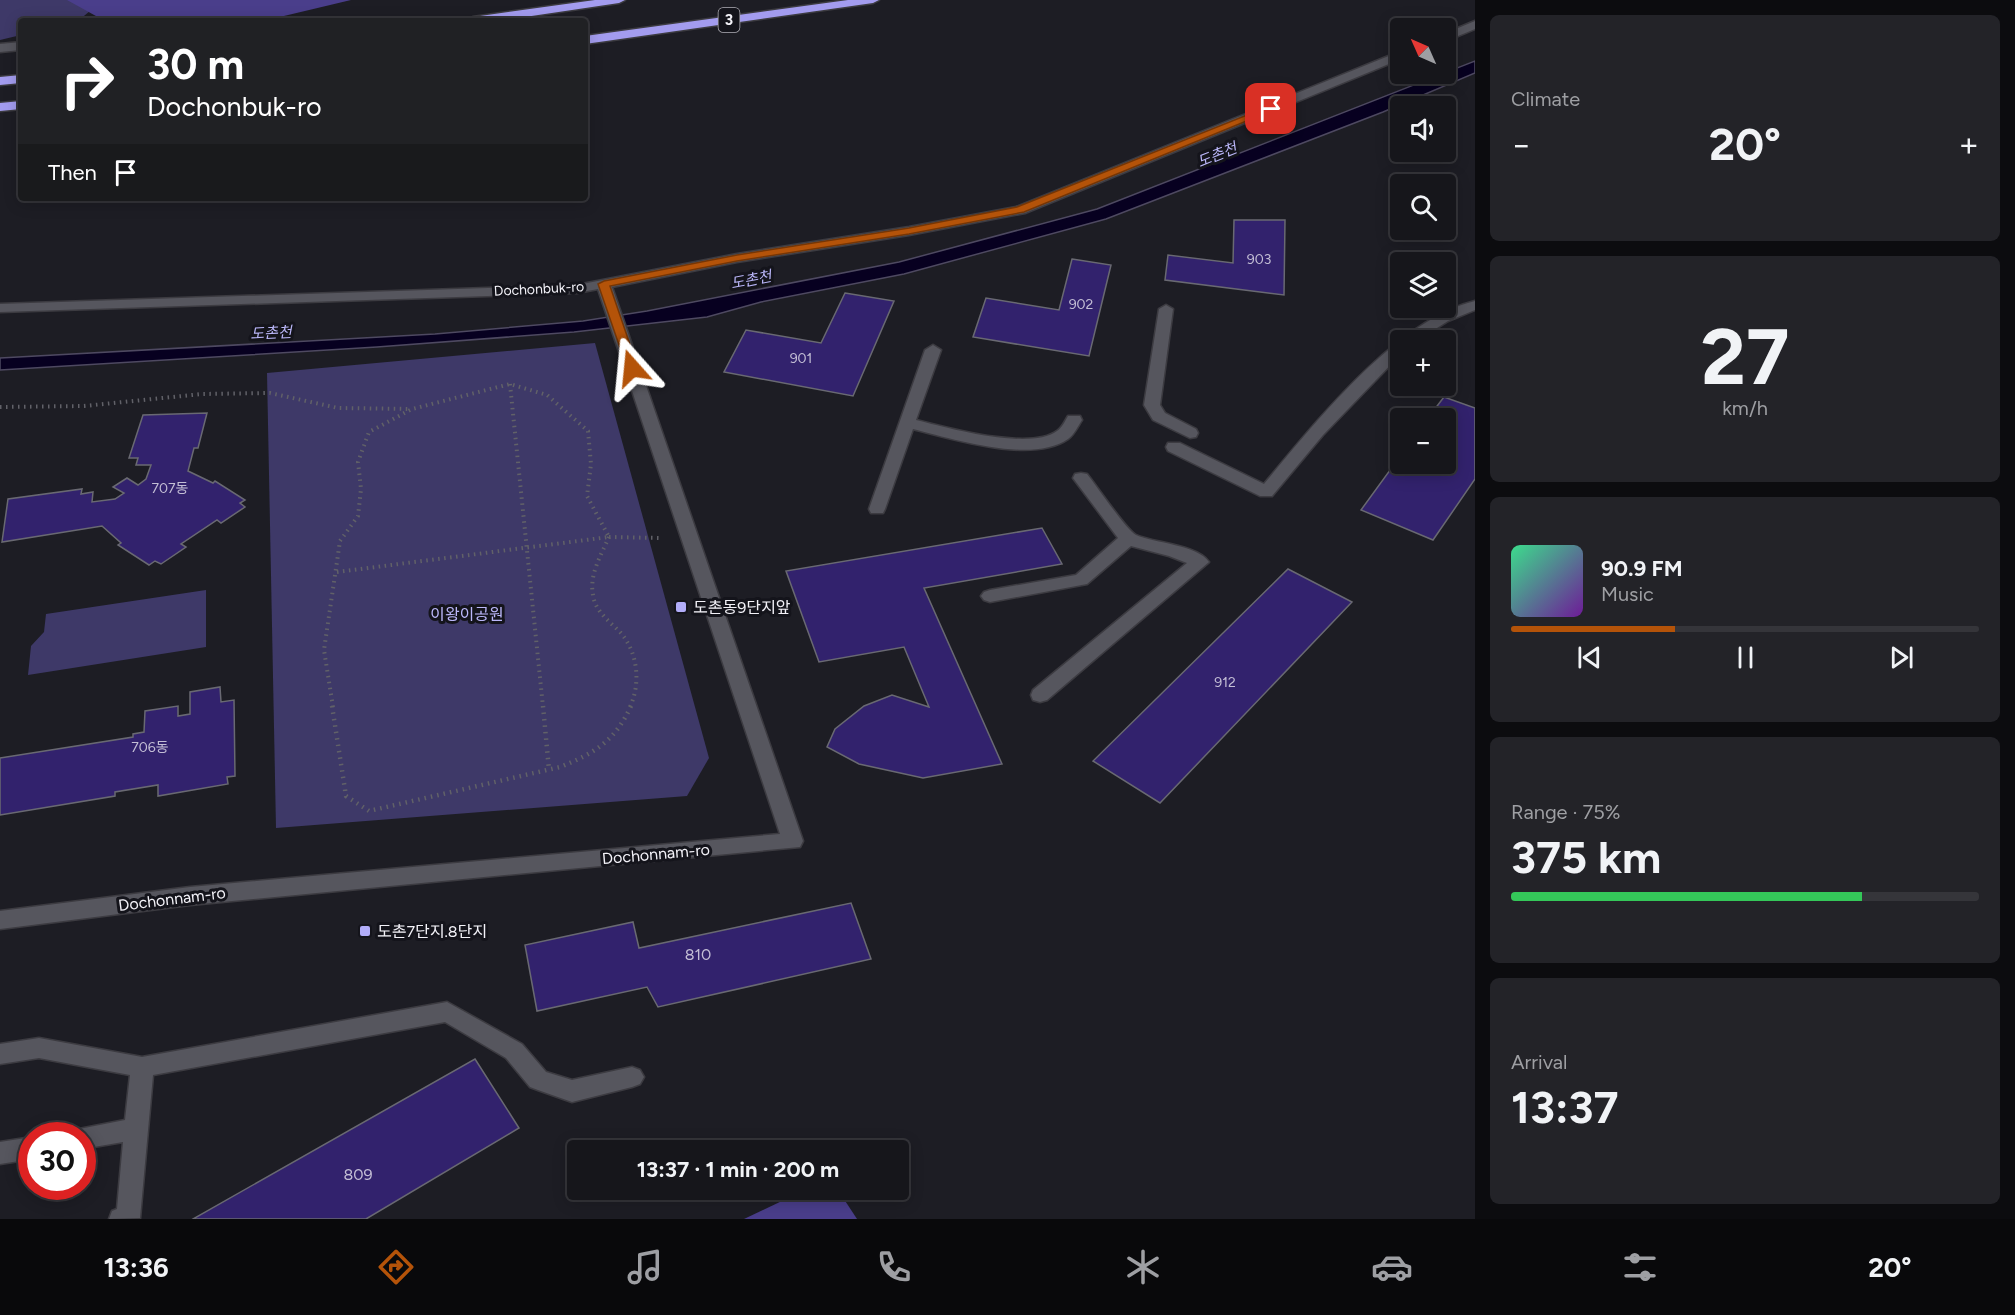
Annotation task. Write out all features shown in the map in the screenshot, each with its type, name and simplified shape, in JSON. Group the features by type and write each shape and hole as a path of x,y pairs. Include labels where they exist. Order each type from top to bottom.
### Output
{"highway":[{"path":"494,18 619,0"},
{"name":"3","path":"588,40 873,0"},
{"path":"0,81 18,79"},
{"path":"0,107 18,105"}],"street":[{"path":"1456,33 1475,25"},
{"path":"0,48 18,46"},
{"name":"Dochonbuk-ro","path":"0,308 577,289 606,290 737,258 909,231 1020,210 1390,59"},
{"name":"Dochonnam-ro","path":"0,920 190,896 792,841 606,290"},
{"path":"1424,330 1443,318 1475,305"},
{"path":"1166,309 1152,405 1159,416 1190,433"},
{"path":"877,509 933,350"},
{"path":"1173,447 1266,492 1317,431 1390,356"},
{"path":"907,423 1002,443 1022,444 1046,443 1064,435 1074,420"},
{"path":"1040,695 1200,562 1174,550 1128,539 1081,478"},
{"path":"990,596 1082,580 1128,539"},
{"path":"0,1054 39,1048 142,1066 447,1012 514,1051 538,1080 572,1091 632,1077"},
{"path":"122,1219 128,1218 142,1066"},
{"path":"96,1136 136,1129"},
{"path":"0,1153 18,1150"}],"path":[{"path":"510,384 547,395 588,431 591,464 587,496 609,537 593,575 593,594 597,607 631,647 637,686 630,713 609,742 580,760 523,779 457,789 399,806 369,812 346,796 324,650 340,541 358,516 361,489 358,462 369,432 412,409 510,384"},
{"path":"510,384 549,770"},
{"path":"0,407 84,406 202,394 270,393 338,408 412,409"},
{"path":"337,572 609,537 690,538"}],"green space":[{"path":"0,0 90,0 97,5 82,18 18,18 18,36 0,40"},
{"name":"이왕이공원","path":"595,343 709,758 687,796 276,828 267,373"},
{"path":"206,590 206,647 28,675 31,646 44,632 46,614"}],"shaded area":[{"path":"67,0 351,0 276,18 100,18"},
{"path":"1475,61 1475,73 1456,81 1456,68"},
{"path":"1416,84 1449,84 1421,96 1390,96 1390,109 1106,219 904,274 761,302 707,317 574,332 377,347 0,370 0,358 435,334 583,321 647,311 899,262 1097,209"},
{"path":"784,1200 845,1200 857,1219 744,1219"}],"building":[{"path":"1234,220 1285,220 1284,295 1165,280 1168,255 1233,263"},
{"path":"1072,259 1111,265 1089,356 973,337 986,298 1059,310"},
{"path":"845,293 894,301 853,396 724,372 746,330 821,343"},
{"path":"1444,397 1475,408 1475,479 1433,540 1361,510 1390,470 1390,474 1456,474 1456,408 1436,408"},
{"path":"207,413 198,448 194,448 188,471 213,483 215,481 245,500 240,503 245,507 221,523 217,520 181,544 186,547 161,564 155,561 149,565 118,545 121,543 102,526 2,542 8,499 82,489 81,494 93,492 92,502 115,499 124,493 113,487 127,478 138,485 146,479 151,465 136,465 138,458 129,458 143,415"},
{"path":"1042,528 1062,564 924,588 1002,764 923,778 859,764 827,747 835,729 864,706 892,695 929,707 904,647 819,662 786,571"},
{"path":"1288,569 1352,602 1160,803 1093,761"},
{"path":"220,687 221,702 234,700 235,776 227,777 228,784 158,796 158,785 115,792 115,796 0,815 0,758 133,737 133,734 144,732 145,711 178,706 178,716 190,714 190,692"},
{"path":"851,903 871,959 658,1007 647,987 537,1011 525,945 633,922 639,948"},
{"path":"475,1059 519,1128 366,1219 193,1219"}],"place":[{"name":"도촌동9단지앞","path":"681,607"},
{"name":"도촌7단지.8단지","path":"365,931"}],"route":[{"path":"632,368 604,284 737,258 909,231 1020,210 1271,109"}],"water label":[{"name":"도촌천","path":"1217,155"},
{"name":"도촌천","path":"751,280"},
{"name":"도촌천","path":"271,333"}]}
